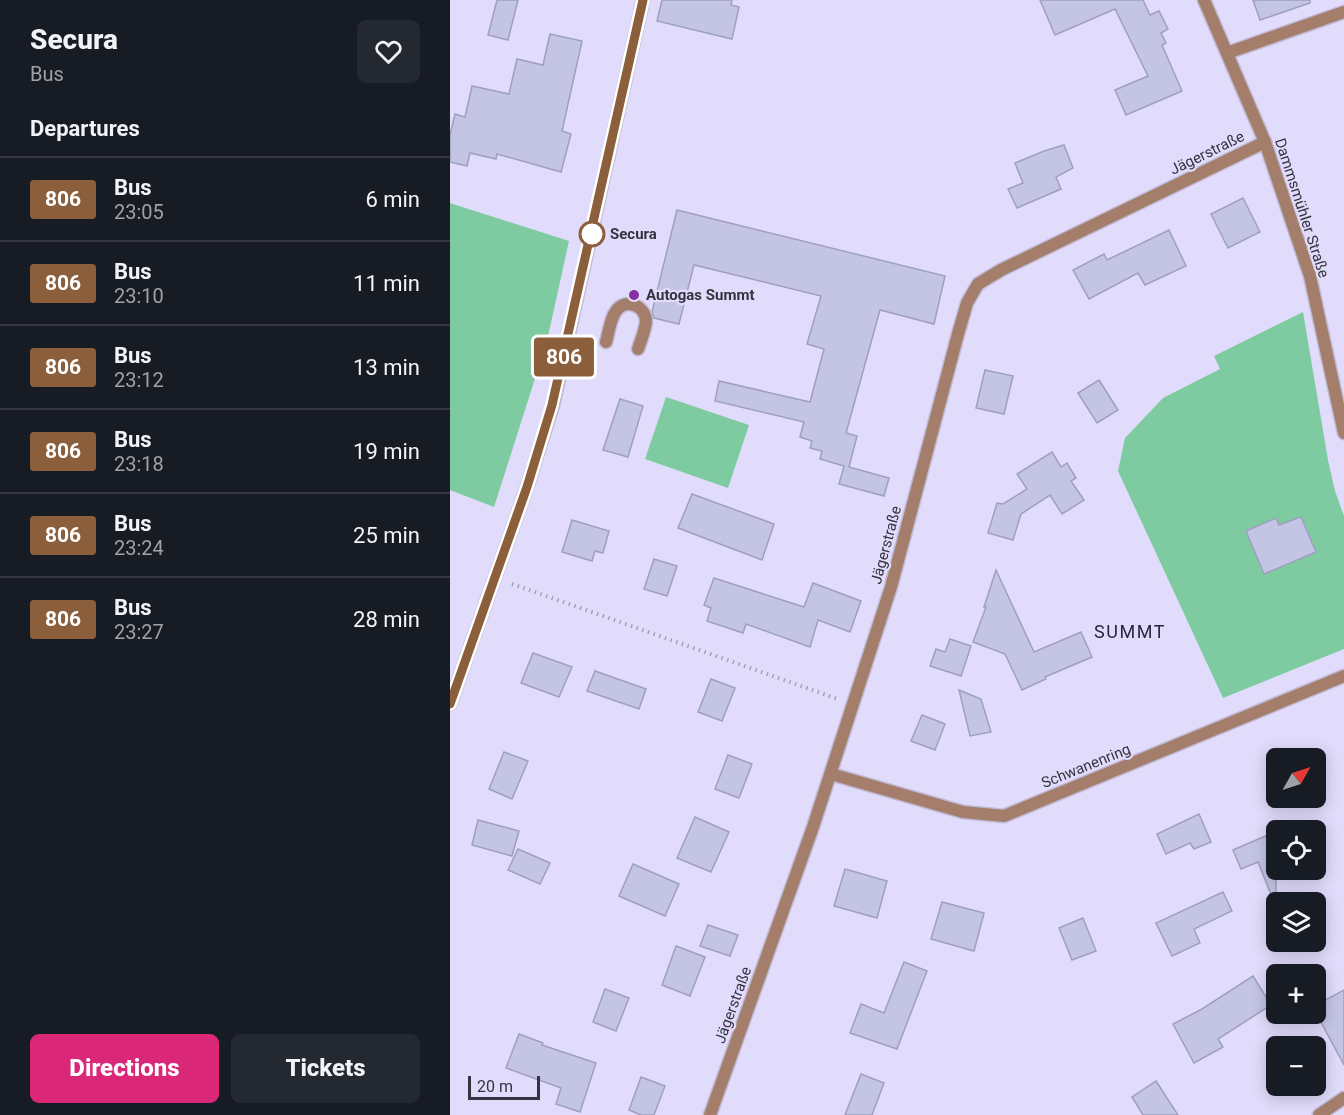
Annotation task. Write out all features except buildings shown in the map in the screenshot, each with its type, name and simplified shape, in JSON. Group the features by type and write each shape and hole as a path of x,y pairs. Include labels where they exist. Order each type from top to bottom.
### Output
{"main road":[{"path":"450,704 527,487 552,405 643,0"}],"street":[{"name":"Dammsmühler Straße","path":"1204,0 1265,142 1310,276 1344,433"},
{"path":"1227,53 1344,12"},
{"name":"Jägerstraße","path":"710,1115 831,774 891,587 967,303 978,284 1001,270 1265,142"},
{"path":"606,342 615,312 620,306 627,304 637,306 644,313 646,322 638,349"},
{"name":"Schwanenring","path":"831,774 963,812 1004,816 1344,676"},
{"path":"1319,1115 1344,1098"}],"path":[{"path":"512,584 853,704"}],"green space":[{"path":"450,203 569,241 547,341 494,507 450,490"},
{"path":"1303,312 1328,460 1344,516 1344,649 1223,698 1118,471 1125,438 1163,398 1220,369 1214,356"},
{"path":"666,397 749,425 728,488 645,459"}],"bus line":[{"name":"806","path":"450,704 527,487 552,405 643,0"}],"place":[{"name":"Secura","path":"592,234"},
{"name":"Autogas Summt","path":"634,295"}],"district":[{"name":"SUMMT","path":"1130,631"}]}
